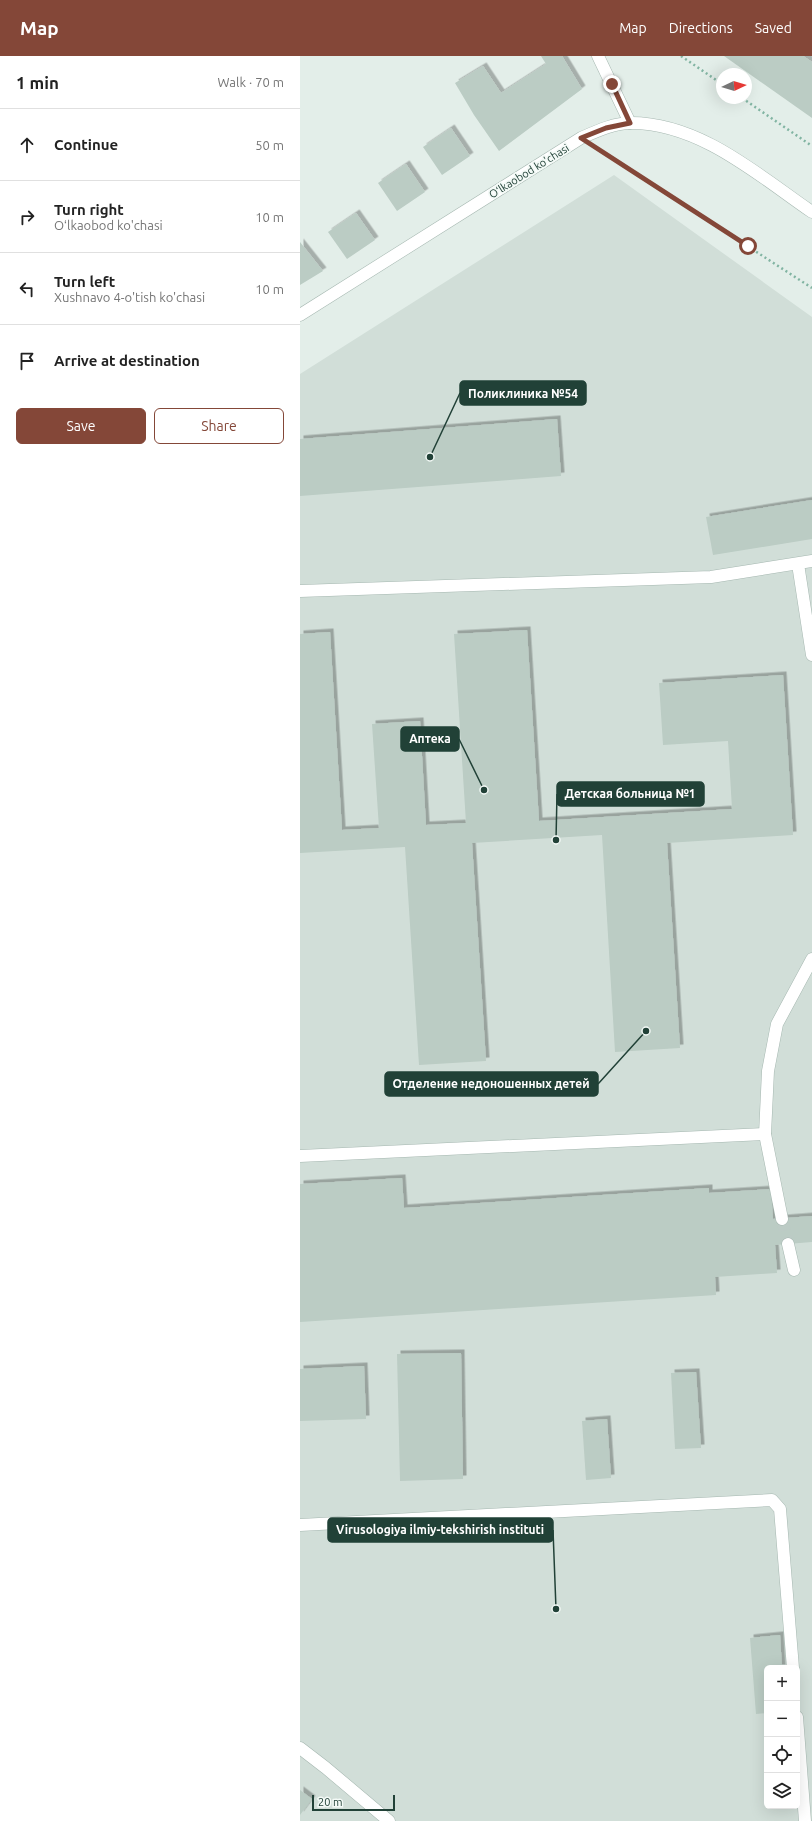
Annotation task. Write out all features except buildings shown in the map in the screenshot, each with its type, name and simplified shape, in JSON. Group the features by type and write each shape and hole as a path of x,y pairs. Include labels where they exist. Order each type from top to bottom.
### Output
{"street":[{"path":"598,56 630,123"},
{"name":"Oʻlkaobod ko'chasi","path":"300,315 581,138 606,128 630,123 660,126 703,141 741,164 812,212"},
{"path":"300,591 711,577 812,561"},
{"path":"798,564 812,655"},
{"path":"782,1218 765,1134 768,1071 777,1024 812,959"},
{"path":"300,1156 765,1134"},
{"path":"788,1244 794,1270"},
{"path":"300,1525 772,1500 780,1508 793,1665"},
{"path":"799,1737 806,1821"},
{"path":"300,1748 326,1768 388,1821"}],"path":[{"path":"681,56 716,80"},
{"path":"751,104 812,146"},
{"path":"581,138 812,288"}],"shaded area":[{"path":"614,175 812,317 812,1821 300,1821 300,374"}],"tunnel":[{"path":"782,1219 788,1244"}],"place":[{"name":"Поликлиника №54","path":"430,457"},
{"name":"Аптека","path":"484,790"},
{"name":"Детская больница №1","path":"556,840"},
{"name":"Отделение недоношенных детей","path":"646,1031"},
{"name":"Virusologiya ilmiy-tekshirish instituti","path":"556,1609"}],"route":[{"path":"612,84 630,123 606,128 581,138 748,246"}]}
